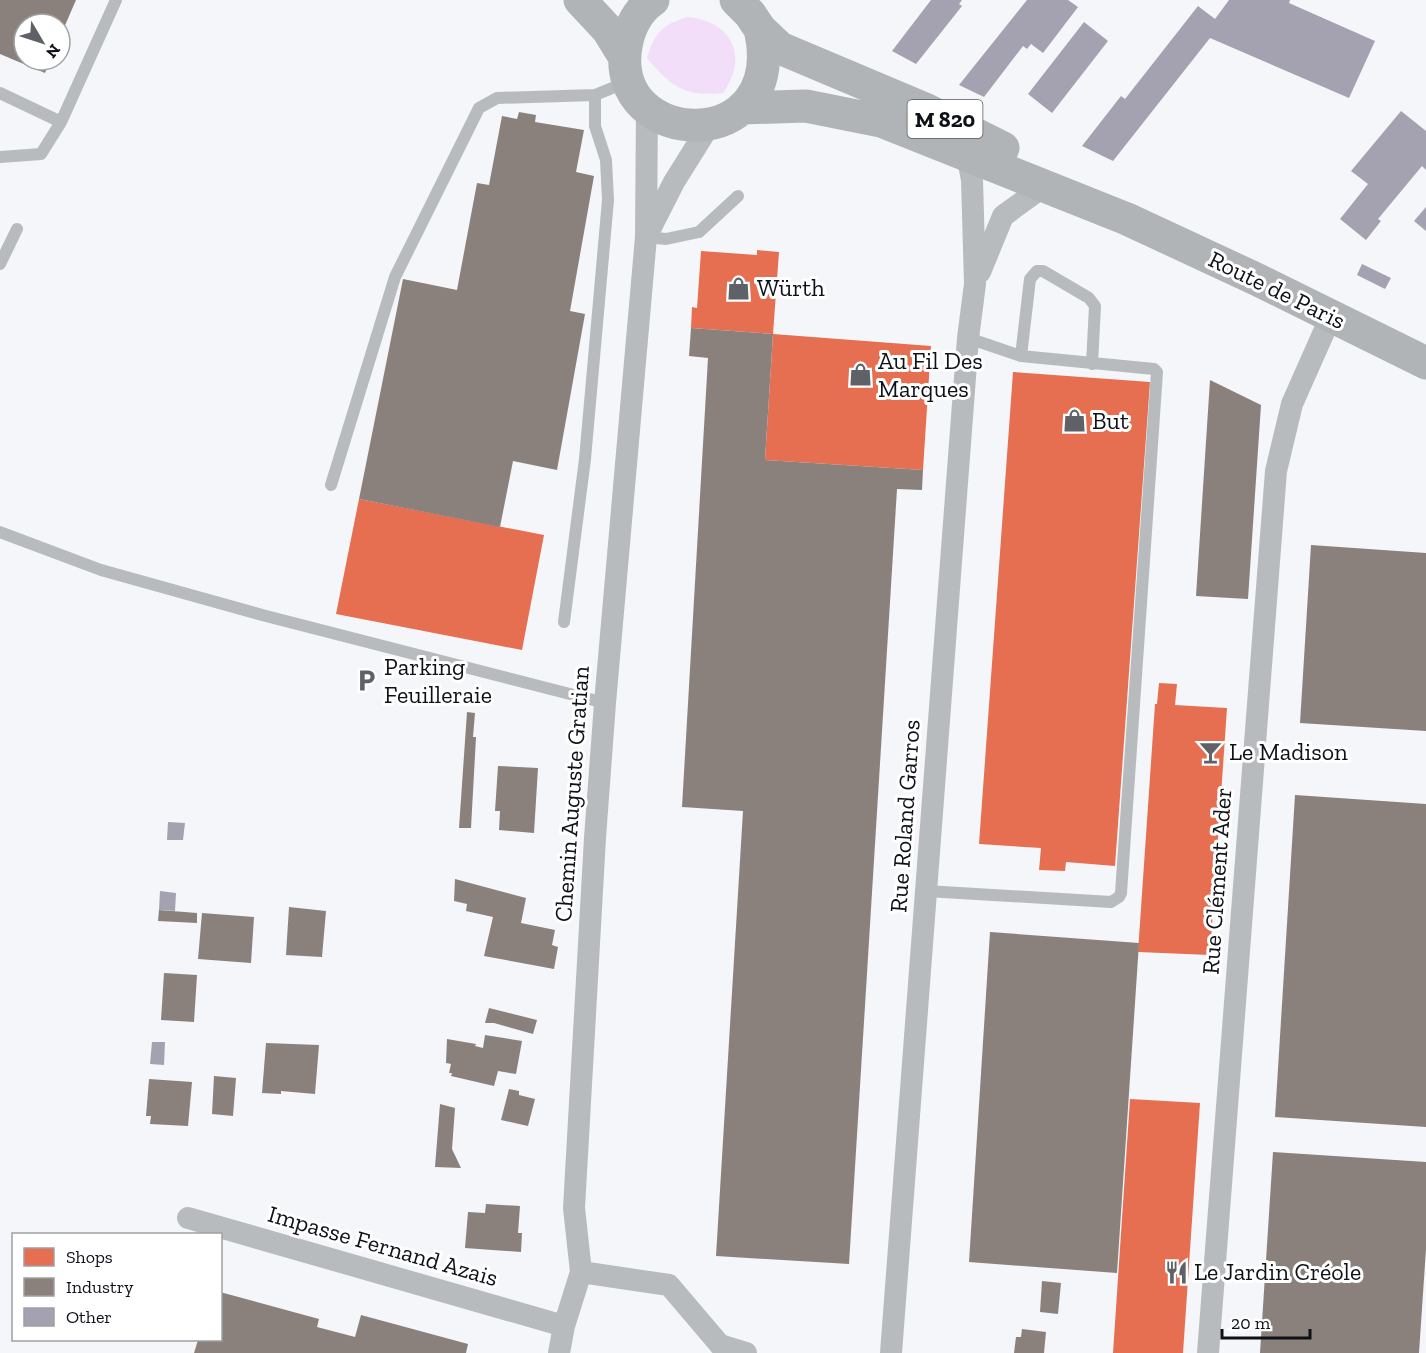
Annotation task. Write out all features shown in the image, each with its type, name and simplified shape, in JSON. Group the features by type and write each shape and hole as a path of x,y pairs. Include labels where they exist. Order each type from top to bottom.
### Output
{"main road":[{"name":"Route de Paris","path":"580,0 608,30 636,96 647,108 665,121 687,127 709,126 727,119 742,108 756,91 763,71 765,50 760,29"},
{"path":"626,69 627,36 636,18 653,0"},
{"name":"Route de Paris","path":"736,0 750,14 760,29 780,48 927,110 1043,168 1127,219"},
{"name":"Route de Paris","path":"742,108 806,106 881,121 1127,219 1426,363"}],"street":[{"name":"Chemin Auguste Gratian","path":"559,1353 564,1326 580,1272 574,1208 605,703 646,237 647,108"},
{"name":"Chemin Auguste Gratian","path":"646,237 688,158 709,126"},
{"name":"Rue Roland Garros","path":"891,1353 968,338 975,284 972,180 968,154"},
{"name":"Rue Roland Garros","path":"975,284 1003,216 1044,186"},
{"name":"Rue Clément Ader","path":"1208,1353 1276,471 1292,404 1331,316"},
{"name":"Impasse Fernand Azais","path":"188,1218 564,1326"},
{"path":"580,1272 669,1285 720,1345 746,1353"}],"lane":[{"path":"0,156 41,154 61,122 116,0"},
{"path":"331,485 395,278 479,108 497,98 595,95 626,69"},
{"path":"0,93 61,122"},
{"path":"564,622 585,459 608,200 606,160 595,126 595,95"},
{"path":"646,237 666,239 699,232 738,196"},
{"path":"0,264 17,229"},
{"path":"1021,356 1030,279 1037,271 1043,271 1089,298 1095,306 1092,364"},
{"path":"926,891 1111,902 1122,892 1157,372 1154,369 1021,356 968,338"},
{"path":"0,532 101,570 266,616 605,703"}],"shaded area":[{"path":"688,17 716,26 732,43 735,66 731,80 723,93 698,93 680,88 664,76 647,58 656,36 666,26"}],"building: Shops":[{"path":"757,250 779,252 773,334 691,328 692,307 697,308 701,251 757,255"},
{"path":"773,334 931,346 923,470 765,460"},
{"path":"1013,372 1150,382 1115,866 1066,862 1065,871 1039,870 1041,848 979,844"},
{"path":"359,499 544,535 522,650 336,614"},
{"path":"1159,683 1177,684 1175,705 1227,708 1210,955 1138,952 1155,704 1157,704"},
{"path":"1130,1099 1200,1103 1183,1353 1113,1353"}],"building: Industry":[{"path":"0,0 76,0 71,12 12,12 12,59 0,54"},
{"path":"519,112 536,115 535,122 584,130 576,172 594,176 570,311 585,314 557,470 513,461 500,527 359,499 403,279 457,290 477,183 489,185 502,116 517,119"},
{"path":"691,328 773,334 765,460 923,470 922,490 897,489 849,1264 716,1256 743,811 682,807 708,358 689,356"},
{"path":"1210,380 1261,405 1248,599 1196,596"},
{"path":"1311,545 1426,553 1426,731 1300,723"},
{"path":"467,712 475,713 473,737 476,737 471,828 459,828"},
{"path":"498,766 538,768 534,833 499,830 500,811 495,811"},
{"path":"1295,795 1426,804 1426,1127 1275,1117"},
{"path":"455,879 526,898 521,923 555,930 552,945 558,947 554,969 484,956 493,917 466,911 467,904 454,901"},
{"path":"289,907 326,911 322,957 286,955"},
{"path":"159,910 197,913 197,923 158,921"},
{"path":"202,913 254,917 251,963 198,959"},
{"path":"990,932 1139,943 1117,1273 969,1262"},
{"path":"164,973 197,975 194,1022 161,1020"},
{"path":"489,1008 537,1020 533,1034 494,1023 485,1023"},
{"path":"485,1035 522,1041 516,1074 498,1071 494,1086 451,1076 452,1073 449,1073 451,1064 446,1063 447,1039 476,1044 475,1046 483,1048"},
{"path":"266,1043 319,1045 315,1094 281,1091 281,1094 262,1093"},
{"path":"214,1076 236,1078 233,1116 212,1114"},
{"path":"149,1079 192,1082 188,1126 150,1124 151,1116 146,1116"},
{"path":"509,1089 519,1091 519,1095 535,1099 528,1126 501,1120"},
{"path":"440,1104 455,1108 452,1149 461,1168 435,1167"},
{"path":"1273,1152 1426,1162 1426,1249 1419,1353 1260,1353"},
{"path":"486,1204 520,1206 518,1233 522,1233 521,1252 465,1248 468,1212 485,1213"},
{"path":"1042,1281 1061,1283 1058,1314 1040,1312"},
{"path":"222,1293 319,1319 317,1327 355,1337 361,1315 468,1344 466,1353 194,1353 198,1341 222,1341"},
{"path":"1022,1329 1046,1332 1044,1353 1014,1353 1016,1337 1021,1337"}],"building: Other":[{"path":"931,0 962,0 959,4 962,6 916,64 892,51"},
{"path":"1027,0 1068,0 1078,7 1043,53 1031,44 1027,49 1023,46 984,97 959,85"},
{"path":"1229,0 1290,0 1289,3 1375,41 1349,98 1210,38 1113,161 1082,146 1121,96 1125,99 1198,6 1215,19"},
{"path":"1084,22 1108,41 1052,113 1028,94"},
{"path":"1401,111 1426,131 1426,170 1422,166 1378,219 1381,221 1366,240 1340,219 1368,184 1351,171"},
{"path":"1426,207 1426,231 1414,221"},
{"path":"1362,264 1391,278 1385,289 1357,275"},
{"path":"168,822 185,823 183,840 167,840"},
{"path":"160,891 176,893 175,911 159,910"},
{"path":"152,1042 165,1042 164,1065 150,1064"}],"place":[{"name":"Würth","path":"739,288"},
{"name":"Au Fil Des Marques","path":"860,375"},
{"name":"But","path":"1074,421"},
{"name":"Parking Feuilleraie","path":"366,681"},
{"name":"Le Madison","path":"1211,752"},
{"name":"Le Jardin Créole","path":"1176,1272"}]}
